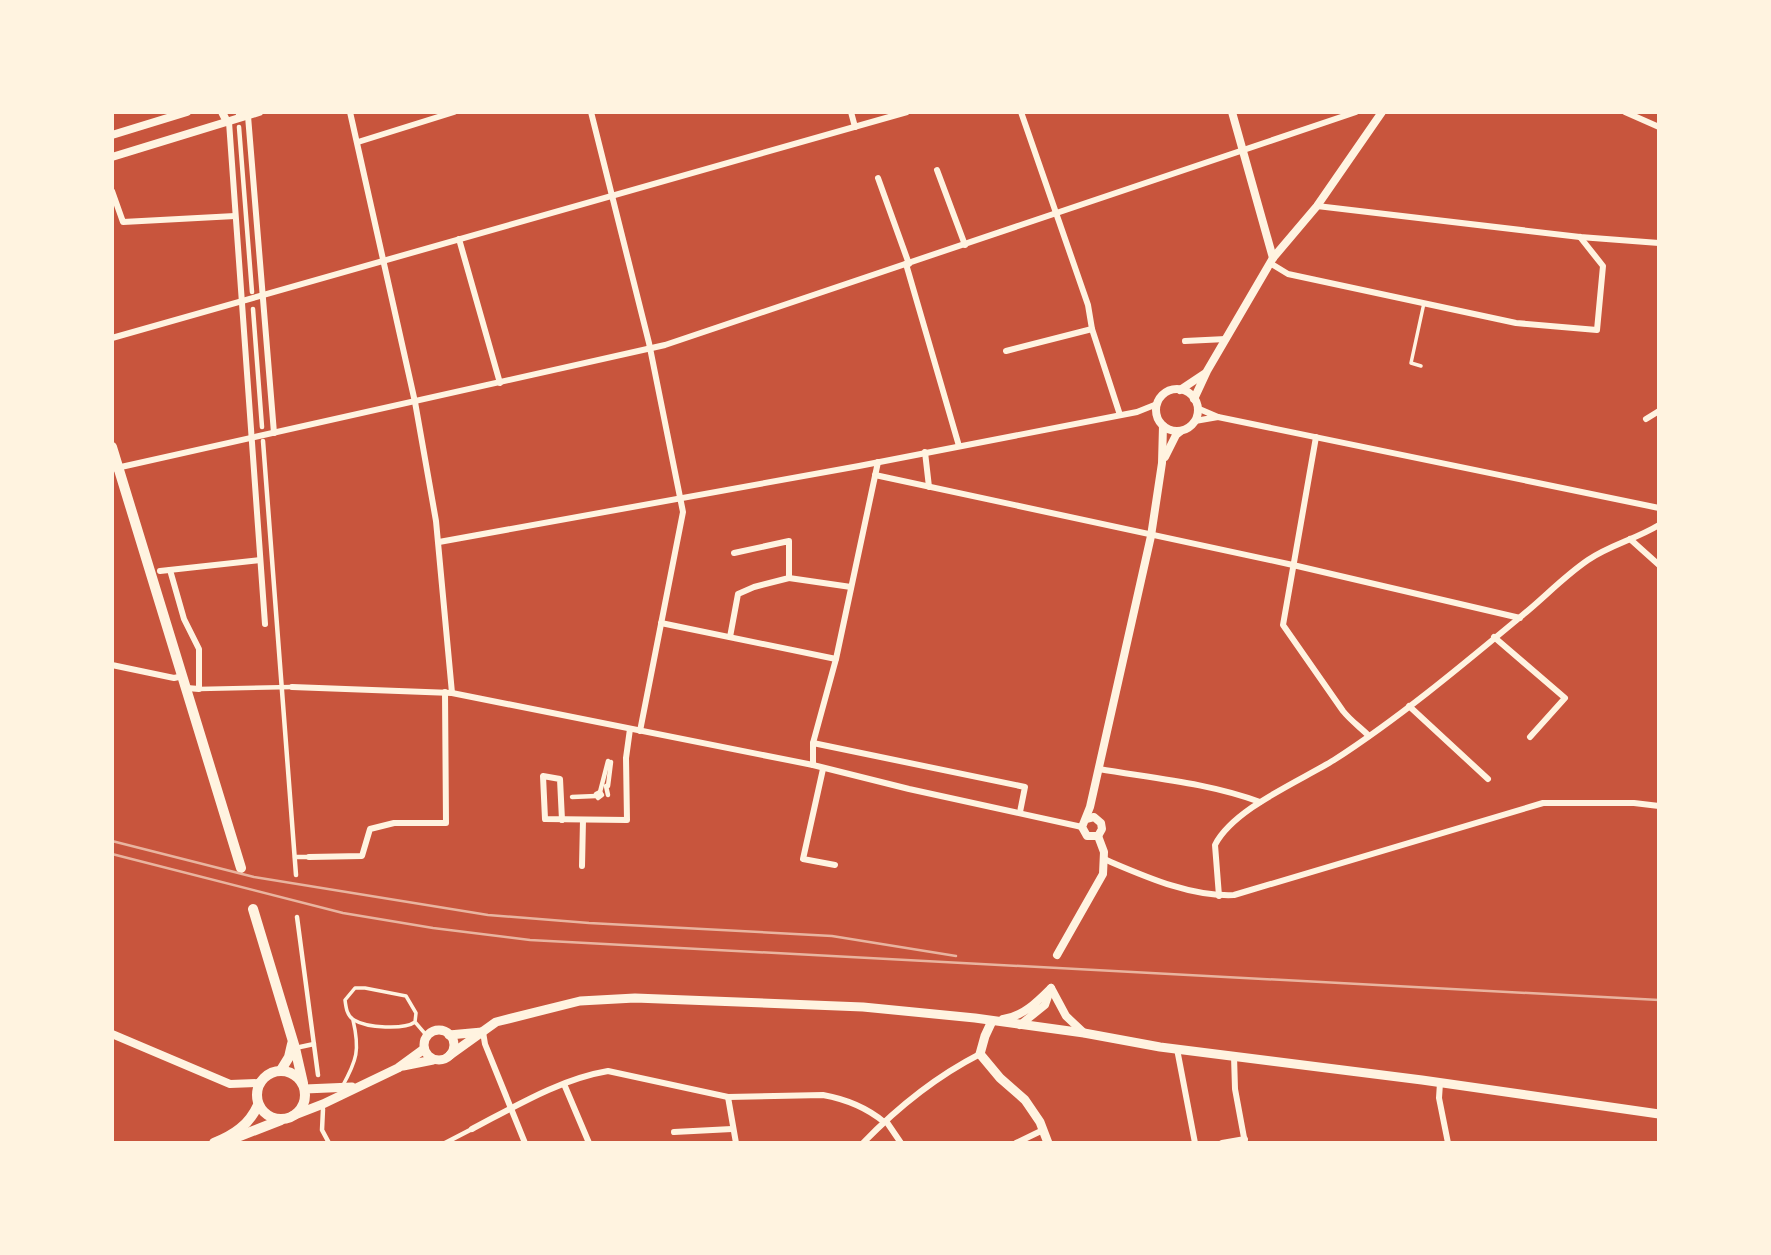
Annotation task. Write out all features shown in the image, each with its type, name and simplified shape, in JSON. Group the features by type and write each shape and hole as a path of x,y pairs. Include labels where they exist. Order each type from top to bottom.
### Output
{"main road":[{"path":"112,447 115,468 187,688 241,868"},
{"path":"253,909 296,1044 304,1086 304,1102 289,1117 272,1118 258,1105"},
{"path":"222,1143 323,1104 398,1068 443,1060 496,1022 570,1003 609,998 872,1007 1084,1033 1160,1047 1659,1114"},
{"path":"992,1021 980,1054 1000,1078 1025,1100 1048,1143"},
{"path":"398,1068 424,1049 427,1036 441,1031 449,1035 484,1032"},
{"path":"449,1035 454,1045 450,1055"},
{"path":"281,1070 296,1044"},
{"path":"424,1049 433,1060"},
{"path":"214,1143 241,1129 254,1114 258,1105 256,1094 259,1083 268,1073 281,1070 291,1072 304,1086 357,1086"}],"street":[{"path":"112,135 187,112"},
{"path":"222,112 228,122 265,624"},
{"path":"295,858 362,856 370,829 383,824 446,823 449,693 439,542 415,402 350,112"},
{"path":"358,142 454,112"},
{"path":"591,112 650,349 681,499 683,522 640,731"},
{"path":"850,112 855,127"},
{"path":"112,338 907,112"},
{"path":"1021,112 1088,305 1092,329 1120,415"},
{"path":"1232,112 1271,261 1288,274 1516,323 1597,330 1603,266 1580,237"},
{"path":"115,468 650,349 1356,112"},
{"path":"1194,399 1207,371 1271,261 1317,206 1382,112"},
{"path":"1625,112 1659,127"},
{"path":"112,157 252,114 274,433"},
{"path":"239,127 252,292"},
{"path":"937,170 965,245"},
{"path":"878,178 907,264 959,446"},
{"path":"112,191 123,222 235,216"},
{"path":"1317,206 1580,237 1659,243"},
{"path":"459,239 500,383"},
{"path":"253,309 262,427"},
{"path":"1006,351 1092,329"},
{"path":"1185,341 1226,339"},
{"path":"439,542 1137,412 1157,404 1167,392 1193,384 1207,371"},
{"path":"1180,390 1187,392 1194,399 1197,408 1195,421"},
{"path":"1157,404 1157,416 1164,426 1173,431 1181,431"},
{"path":"1197,408 1217,416 1659,508"},
{"path":"1646,419 1659,411"},
{"path":"1162,463 1176,435 1195,421 1217,416"},
{"path":"1098,836 1087,836 1084,823 1095,787 1151,536 1162,463 1164,426"},
{"path":"1316,437 1283,625 1352,723 1369,736"},
{"path":"263,441 296,875"},
{"path":"925,453 929,487"},
{"path":"813,765 813,743 836,659 878,462"},
{"path":"875,475 1293,565 1520,618"},
{"path":"1219,896 1215,845 1232,824 1260,802 1304,779 1369,736 1520,618 1565,576 1612,545 1659,525"},
{"path":"1630,539 1659,565"},
{"path":"734,553 789,541 789,579"},
{"path":"160,571 260,560"},
{"path":"170,570 184,619 198,649 199,689"},
{"path":"730,637 738,594 754,587 789,579 851,587"},
{"path":"661,623 836,659"},
{"path":"1494,637 1565,698 1530,737"},
{"path":"112,665 174,678 183,676"},
{"path":"187,688 292,687 449,693 813,765 1020,812 1084,823 1097,818"},
{"path":"1409,706 1488,779"},
{"path":"562,820 560,779 543,776 545,819 562,820 627,820 626,758 630,729"},
{"path":"813,743 1025,787 1020,812"},
{"path":"599,807 609,761"},
{"path":"823,769 803,859 835,865"},
{"path":"1099,769 1180,782 1260,802"},
{"path":"1057,955 1069,930 1098,884 1108,861 1098,836 1102,826 1097,818 1095,787"},
{"path":"572,797 603,793"},
{"path":"1108,861 1177,887 1219,896 1234,895 1543,803 1634,803 1659,806"},
{"path":"582,866 583,820"},
{"path":"297,917 318,1074"},
{"path":"992,1021 1018,1015 1051,988"},
{"path":"1020,1025 1045,1005 1051,988"},
{"path":"1051,988 1066,1016 1084,1033"},
{"path":"484,1032 485,1044 525,1143"},
{"path":"112,1034 234,1085 259,1083"},
{"path":"296,1044 314,1044"},
{"path":"1177,1049 1195,1143"},
{"path":"863,1143 885,1121 955,1068 980,1054"},
{"path":"1222,1143 1245,1141 1235,1089 1234,1056"},
{"path":"445,1143 564,1084 588,1074 608,1071 728,1097 823,1095 851,1102 885,1121 901,1143"},
{"path":"1440,1083 1439,1098 1448,1143"},
{"path":"564,1084 589,1143"},
{"path":"728,1097 736,1143"},
{"path":"323,1109 322,1130 329,1143"},
{"path":"674,1132 732,1129"},
{"path":"1016,1143 1043,1130"}],"lane":[{"path":"1421,366 1411,363 1424,303"},
{"path":"341,1087 355,1065 358,1044 345,1000 355,988 406,996 416,1013 415,1022 427,1036"},
{"path":"353,1020 399,1028 408,1027 415,1022"}],"railway":[{"path":"112,841 254,877 488,915 832,936 956,956"},
{"path":"112,854 343,913 530,940 1659,1000"}]}
